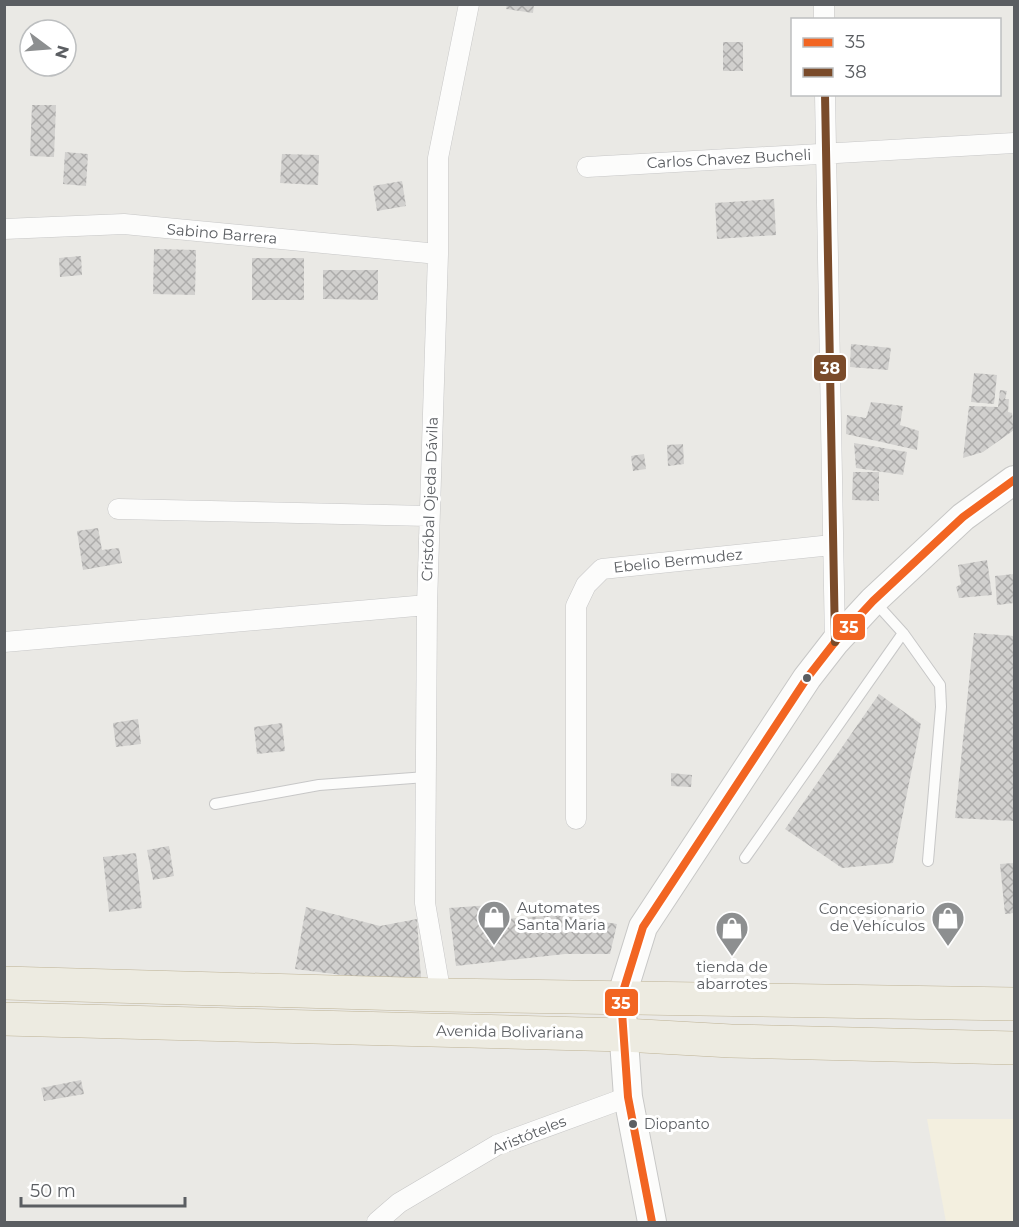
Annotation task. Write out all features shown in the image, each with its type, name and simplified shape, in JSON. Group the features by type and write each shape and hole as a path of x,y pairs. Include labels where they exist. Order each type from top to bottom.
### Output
{"highway":[{"path":"4,983 441,995 1014,1004"},
{"name":"Avenida Bolivariana","path":"4,1019 624,1035 731,1041 1014,1048"}],"street":[{"name":"Cristóbal Ojeda Dávila","path":"441,995 425,903 427,605 438,254 438,158 469,4"},
{"path":"825,96 835,642"},
{"name":"Carlos Chavez Bucheli","path":"587,167 1014,143"},
{"name":"Sabino Barrera","path":"4,229 124,224 438,254"},
{"path":"652,1222 628,1097 621,998 643,927 807,678 835,642 873,601 963,517 1014,480"},
{"path":"118,509 429,516"},
{"name":"Ebelio Bermudez","path":"576,819 576,606 586,585 602,569 832,545"},
{"path":"4,642 427,605"},
{"name":"Aristóteles","path":"377,1222 399,1203 497,1145 628,1097"}],"lane":[{"path":"873,601 903,633 940,685 928,861"},
{"path":"745,858 903,633"},
{"path":"215,804 319,785 426,777"}],"shaded area":[{"path":"927,1119 1014,1119 1014,1222 946,1222"}],"building":[{"path":"507,4 534,4 533,13 506,9"},
{"path":"723,42 743,42 743,71 723,71"},
{"path":"32,105 56,105 54,157 30,156"},
{"path":"65,152 88,154 86,186 63,184"},
{"path":"282,154 319,155 318,185 280,183"},
{"path":"402,181 406,206 377,211 373,186"},
{"path":"774,199 776,235 717,239 715,203"},
{"path":"154,249 196,250 195,295 153,294"},
{"path":"81,256 82,275 60,277 59,258"},
{"path":"252,258 304,258 304,300 252,300"},
{"path":"323,270 378,270 378,300 323,299"},
{"path":"851,344 891,348 888,370 850,367"},
{"path":"974,373 997,375 994,404 971,402"},
{"path":"1000,390 1007,391 1005,399 1009,399 1008,412 1012,413 1014,430 983,452 963,458 969,406 998,407"},
{"path":"871,402 903,406 900,425 919,431 917,450 846,434 847,415 866,418"},
{"path":"854,443 907,452 903,475 856,468"},
{"path":"683,444 684,464 668,466 667,445"},
{"path":"644,454 646,469 633,471 631,456"},
{"path":"853,472 879,472 879,501 852,500"},
{"path":"98,528 102,550 119,548 122,563 83,570 77,531"},
{"path":"987,560 992,595 959,598 956,587 961,584 958,565"},
{"path":"1014,574 1014,603 997,605 995,576"},
{"path":"974,633 1014,636 1014,821 955,818"},
{"path":"879,694 921,724 893,863 842,868 785,829"},
{"path":"138,719 141,744 116,747 113,723"},
{"path":"282,723 285,751 257,754 254,727"},
{"path":"671,773 692,775 691,787 671,786"},
{"path":"169,846 174,876 153,880 147,850"},
{"path":"136,853 142,908 109,912 103,857"},
{"path":"1014,863 1014,913 1005,914 1000,864"},
{"path":"505,904 504,919 558,915 617,924 610,954 565,954 456,966 449,908"},
{"path":"306,907 380,926 417,919 421,978 350,976 295,969"},
{"path":"81,1080 84,1094 44,1101 41,1088"}],"transit line":[{"name":"38","path":"825,96 835,642"},
{"name":"35","path":"652,1222 628,1097 621,998 643,927 807,678 835,642 873,601 963,517 1014,480"}],"place":[{"name":"Automates Santa Maria","path":"494,946"},
{"name":"Concesionario de Vehículos","path":"948,947"},
{"name":"tienda de abarrotes","path":"732,957"},
{"name":"Diopanto","path":"633,1124"}]}
